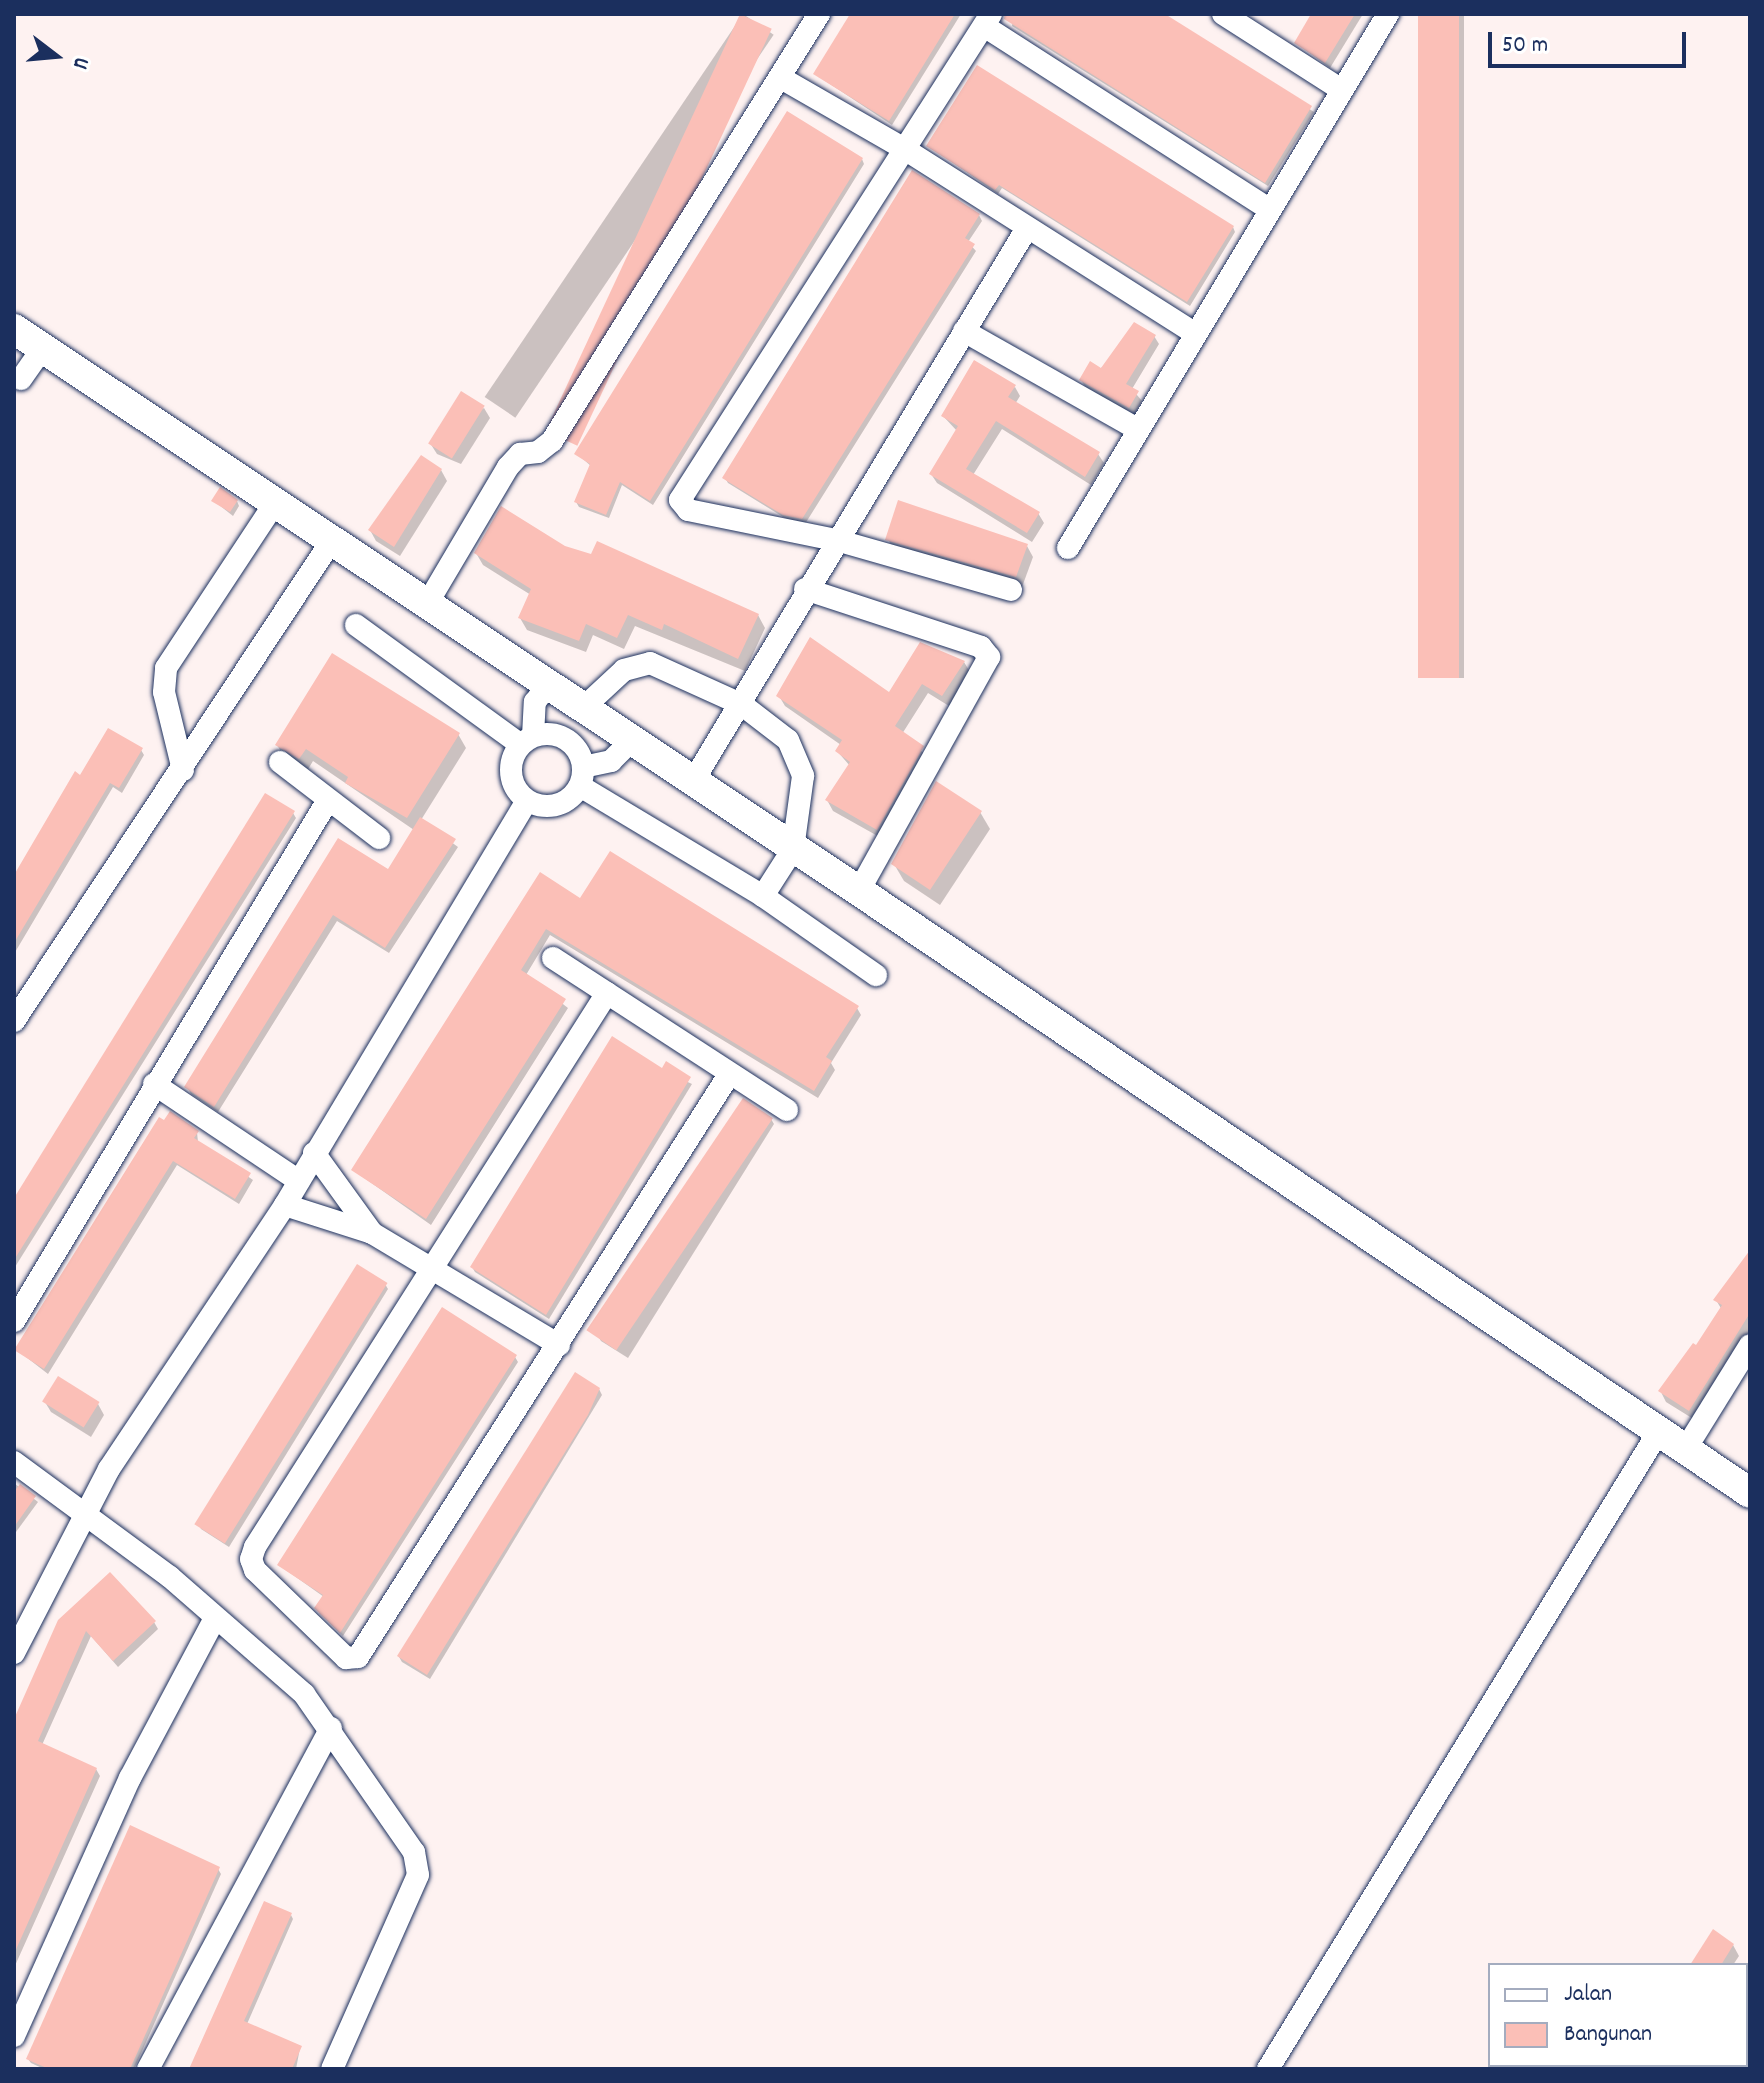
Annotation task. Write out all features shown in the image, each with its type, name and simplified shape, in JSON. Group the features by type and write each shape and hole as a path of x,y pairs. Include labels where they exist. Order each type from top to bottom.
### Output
{"street":[{"path":"427,604 508,467 520,454 538,452 552,441 819,14"},
{"path":"1223,14 1342,90"},
{"path":"1068,548 1194,333 1388,14"},
{"path":"1011,590 831,548 688,510 681,496 987,20 1269,209"},
{"path":"781,78 906,150 1194,333"},
{"path":"692,783 808,585 1027,228"},
{"path":"14,329 276,501 630,742 859,891 1750,1493"},
{"path":"964,331 1137,429"},
{"path":"16,382 43,348"},
{"path":"183,770 164,692 166,668 276,501"},
{"path":"14,1021 183,770 332,540"},
{"path":"808,585 981,647 989,657 859,891"},
{"path":"356,625 527,740"},
{"path":"582,709 624,670 650,663 741,704 788,740 801,764 793,849 763,896"},
{"path":"527,740 535,702 548,685"},
{"path":"630,742 611,761 581,777 557,805 527,801 512,781 513,755 527,740 550,733 566,739 581,777 763,896 876,975"},
{"path":"280,762 379,838"},
{"path":"14,1321 154,1084 328,800"},
{"path":"14,1653 88,1504 109,1469 285,1205 527,801"},
{"path":"553,958 787,1110"},
{"path":"607,993 251,1559 255,1570 346,1658 358,1657 730,1073"},
{"path":"154,1084 299,1181"},
{"path":"314,1153 372,1233"},
{"path":"285,1205 372,1233 559,1345"},
{"path":"1685,1450 1750,1345"},
{"path":"1268,2069 1659,1431"},
{"path":"14,1462 88,1504 304,1694 331,1728 414,1852 418,1875 332,2069"},
{"path":"14,2036 130,1778 215,1618"},
{"path":"148,2069 331,1728"}],"building":[{"path":"740,14 772,29 577,446 546,431"},
{"path":"850,14 955,14 889,121 813,74"},
{"path":"1005,14 1165,14 1312,106 1265,183 1004,19"},
{"path":"1311,14 1355,14 1325,63 1294,43"},
{"path":"1418,14 1459,14 1459,678 1418,678"},
{"path":"977,65 1234,226 1187,302 999,185 995,190 926,146"},
{"path":"787,111 863,158 650,501 620,482 606,515 574,502 590,464 574,454"},
{"path":"912,170 980,214 965,238 975,244 802,519 783,515 722,478"},
{"path":"1134,322 1156,335 1126,384 1139,391 1129,408 1079,380 1090,361 1101,368"},
{"path":"974,360 1016,385 1008,397 1100,452 1085,477 996,421 966,469 1040,512 1027,533 929,474 958,426 941,416"},
{"path":"461,391 485,406 452,458 428,444"},
{"path":"421,455 442,469 394,547 368,530"},
{"path":"220,487 238,500 230,512 211,501"},
{"path":"898,500 1028,544 1016,577 885,540"},
{"path":"501,506 565,546 591,554 597,541 759,614 738,659 664,624 662,630 628,615 617,638 586,624 579,641 518,618 531,589 474,553"},
{"path":"810,637 889,692 920,642 965,661 942,696 922,684 895,726 924,746 877,830 825,800 850,762 835,751 842,740 776,696"},
{"path":"332,653 460,733 407,818 345,783 348,777 306,749 299,759 275,745"},
{"path":"108,728 143,748 119,788 110,783 14,943 14,875 75,771 80,775"},
{"path":"936,781 982,811 930,890 891,864"},
{"path":"265,793 295,811 14,1260 14,1198"},
{"path":"420,817 456,839 385,948 333,915 214,1107 184,1087 338,838 388,869"},
{"path":"610,851 859,1006 826,1057 832,1061 814,1091 546,929 521,970 566,999 426,1219 351,1170 540,872 580,898"},
{"path":"612,1036 662,1068 666,1061 691,1077 546,1315 470,1267"},
{"path":"743,1098 773,1118 616,1350 586,1330"},
{"path":"170,1111 199,1131 194,1138 251,1173 235,1199 173,1161 44,1369 14,1350 159,1117 164,1120"},
{"path":"1750,1250 1750,1313 1689,1411 1658,1391 1693,1343 1696,1345 1722,1305 1713,1300"},
{"path":"357,1264 388,1283 225,1543 194,1524"},
{"path":"442,1307 517,1355 340,1633 314,1608 323,1595 277,1565"},
{"path":"575,1372 600,1388 588,1415 427,1675 397,1656"},
{"path":"58,1376 100,1402 84,1427 42,1401"},
{"path":"20,1484 36,1496 14,1527 14,1492"},
{"path":"110,1572 156,1621 113,1661 86,1631 38,1741 97,1768 14,1954 14,1719 58,1620"},
{"path":"130,1825 220,1867 130,2069 49,2069 26,2059"},
{"path":"264,1901 292,1913 244,2021 302,2046 292,2069 189,2069"},
{"path":"1713,1929 1734,1944 1722,1963 1691,1963"}]}
